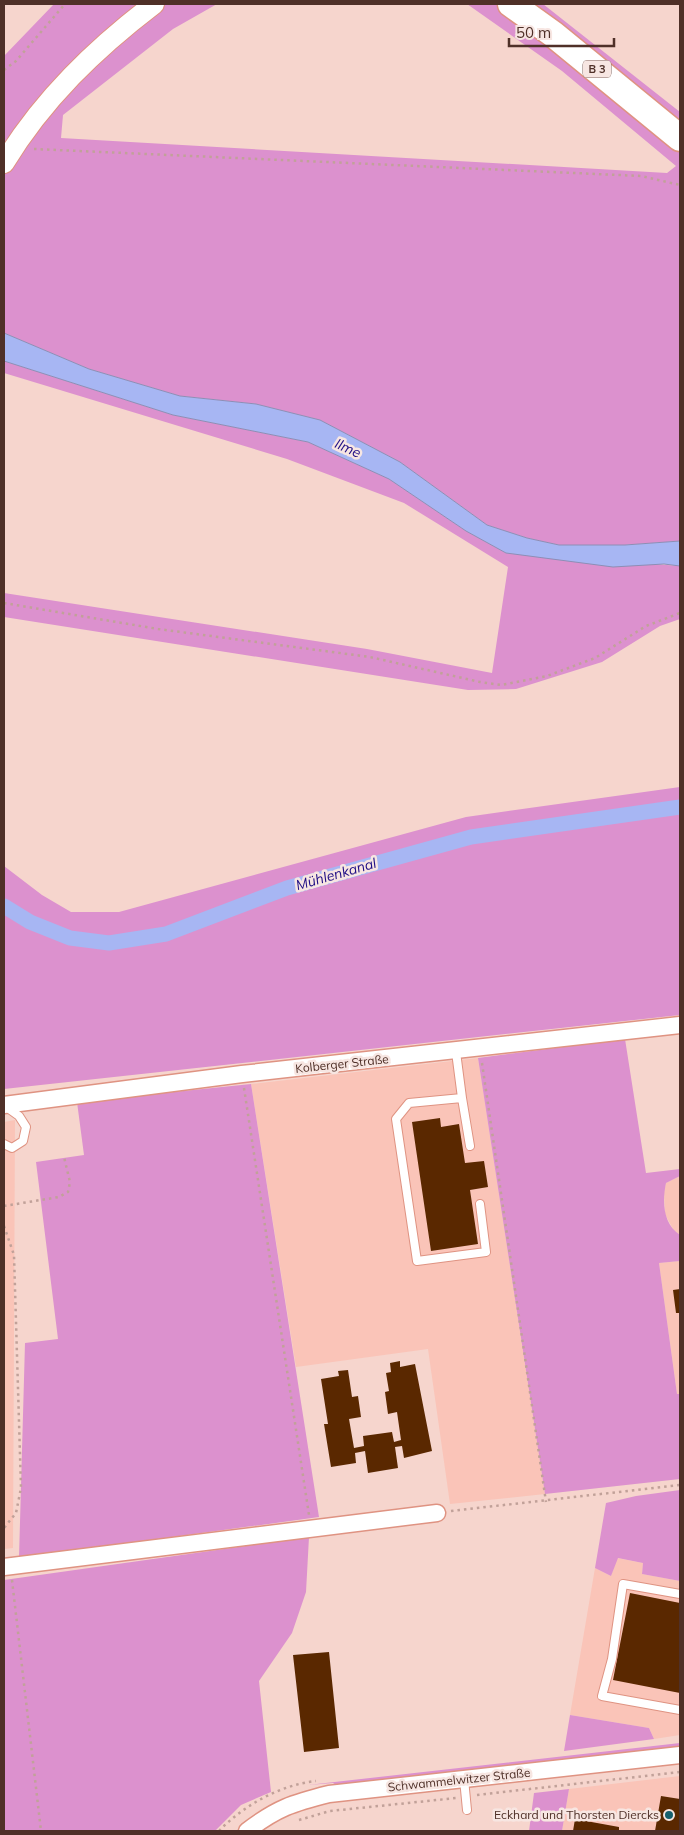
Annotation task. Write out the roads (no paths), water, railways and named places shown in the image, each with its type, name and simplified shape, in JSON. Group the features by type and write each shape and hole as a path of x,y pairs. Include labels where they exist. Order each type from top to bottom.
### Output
{"main road":[{"name":"B 3","path":"511,4 561,40 680,138"}],"street":[{"path":"7,152 51,97 110,37 154,4"},
{"name":"Kolberger Straße","path":"4,1105 242,1074 456,1052 680,1025"},
{"path":"7,1566 437,1513"},
{"name":"Schwammelwitzer Straße","path":"247,1831 264,1818 291,1803 329,1794 680,1756"}],"lane":[{"path":"456,1052 470,1146"},
{"path":"462,1098 409,1103 396,1119 417,1261 486,1252 480,1204"},
{"path":"4,1105 18,1116 26,1127 23,1141 12,1148 4,1144"},
{"path":"680,1594 623,1584 612,1659 602,1696 680,1710"},
{"path":"464,1779 467,1810"}],"water":[{"name":"Ilme","path":"4,333 89,369 180,396 256,404 320,420 400,462 487,525 527,538 559,545 625,545 680,541 680,566 664,564 613,567 506,553 466,531 389,479 308,442 173,415 4,361"}],"waterway":[{"name":"Mühlenkanal","path":"4,906 30,922 70,938 109,943 166,934 287,888 471,837 680,807"}],"place":[{"name":"Eckhard und Thorsten Diercks","path":"669,1815"}]}
